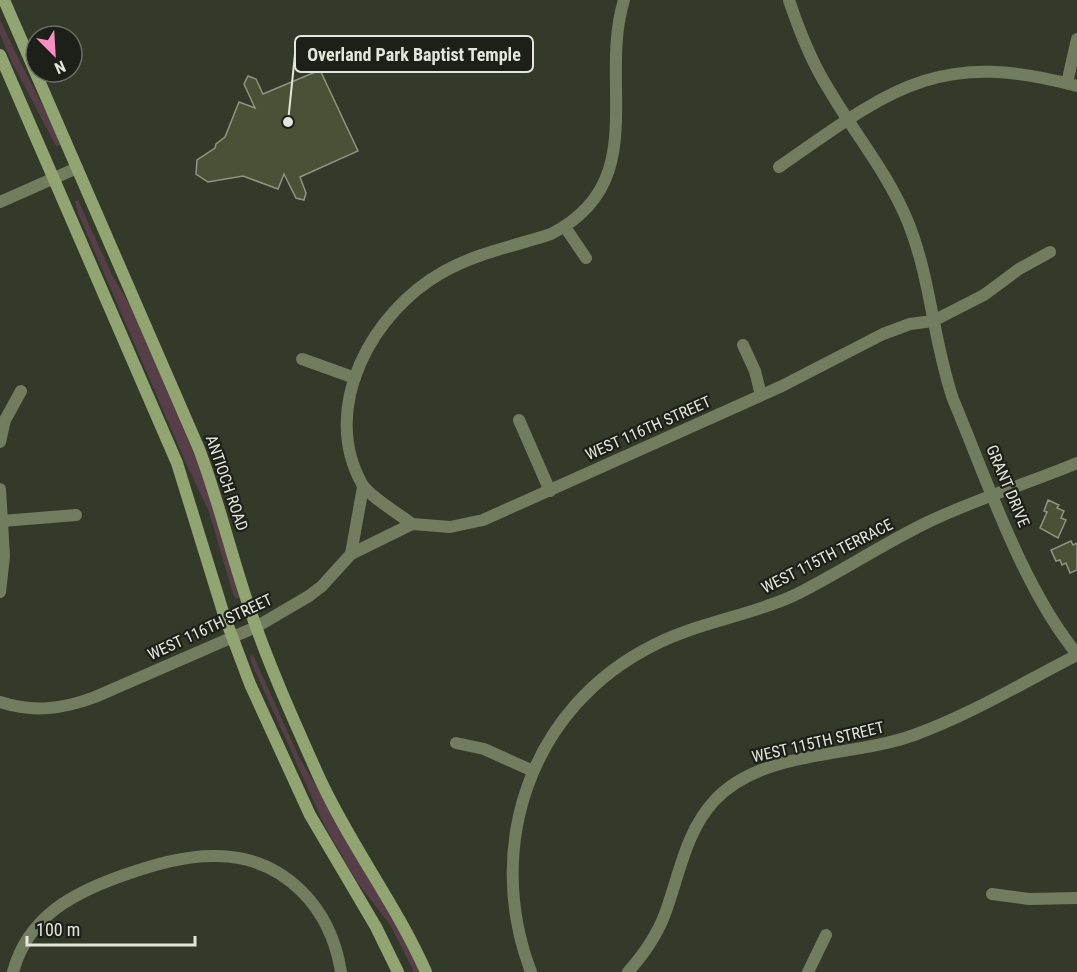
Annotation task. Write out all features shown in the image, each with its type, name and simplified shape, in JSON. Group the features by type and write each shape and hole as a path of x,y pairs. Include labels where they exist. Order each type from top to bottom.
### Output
{"main road":[{"name":"ANTIOCH ROAD","path":"4,0 199,449 220,507 256,627 331,802 396,913 426,972"},
{"path":"0,55 177,463 232,638 298,792 398,972"}],"street":[{"path":"412,524 363,487 353,463 346,426 347,406 361,361 380,328 397,307 420,287 460,263 564,227 588,205 603,184 612,165 616,139 618,34 624,0"},
{"name":"GRANT DRIVE","path":"789,0 816,67 893,191 908,221 928,285 943,369 953,399 1031,581 1048,613 1077,654"},
{"path":"779,167 847,119 892,92 922,80 954,73 987,70 1014,72 1072,85 1077,39"},
{"path":"0,202 76,168"},
{"path":"564,227 586,258"},
{"path":"933,321 984,295 1019,269 1050,252"},
{"name":"WEST 116TH STREET","path":"0,702 22,708 43,709 74,705 256,627 315,591 351,554 412,524 450,526 470,524 761,395 883,334 910,324 933,321"},
{"path":"743,345 755,371 761,395"},
{"path":"302,359 355,378"},
{"path":"0,442 5,420 21,391"},
{"path":"519,420 550,490"},
{"name":"WEST 115TH TERRACE","path":"531,972 515,918 512,885 517,821 533,771 544,748 575,706 600,681 628,660 683,632 760,609 794,595 926,523 1077,463"},
{"path":"351,554 363,487"},
{"path":"0,489 4,556 0,592"},
{"path":"2,521 76,515"},
{"name":"WEST 115TH STREET","path":"628,972 646,950 660,927 691,835 715,800 739,780 768,766 877,746 916,735 1077,654"},
{"path":"456,743 484,749 533,771"},
{"path":"13,972 26,940 41,920 55,907 76,895 136,871 204,856 229,856 264,866 294,883 318,909 333,938 341,972"},
{"path":"992,894 1029,899 1077,898"},
{"path":"808,972 826,935"}],"shaded area":[{"path":"0,19 24,70 24,84 31,84 60,145 56,146 12,62 0,34"},
{"path":"78,200 112,275 130,305 207,484 239,598 236,599 233,594 209,512 78,213 75,201"},
{"path":"253,655 299,757 399,929 420,972 414,972 391,926 357,882 324,824 252,664 250,656"}],"building":[{"path":"320,70 358,151 300,177 306,193 304,200 296,198 284,174 278,189 243,176 208,182 196,174 197,160 215,148 216,144 225,137 239,102 255,108 244,84 248,76 256,79 263,94"},
{"path":"1048,500 1059,505 1057,508 1064,511 1061,518 1066,520 1058,538 1040,528 1047,512 1044,511"},
{"path":"1071,541 1073,545 1077,543 1077,570 1070,573 1066,563 1062,565 1060,560 1056,561 1051,550"}],"place":[{"name":"Overland Park Baptist Temple","path":"288,122"}]}
